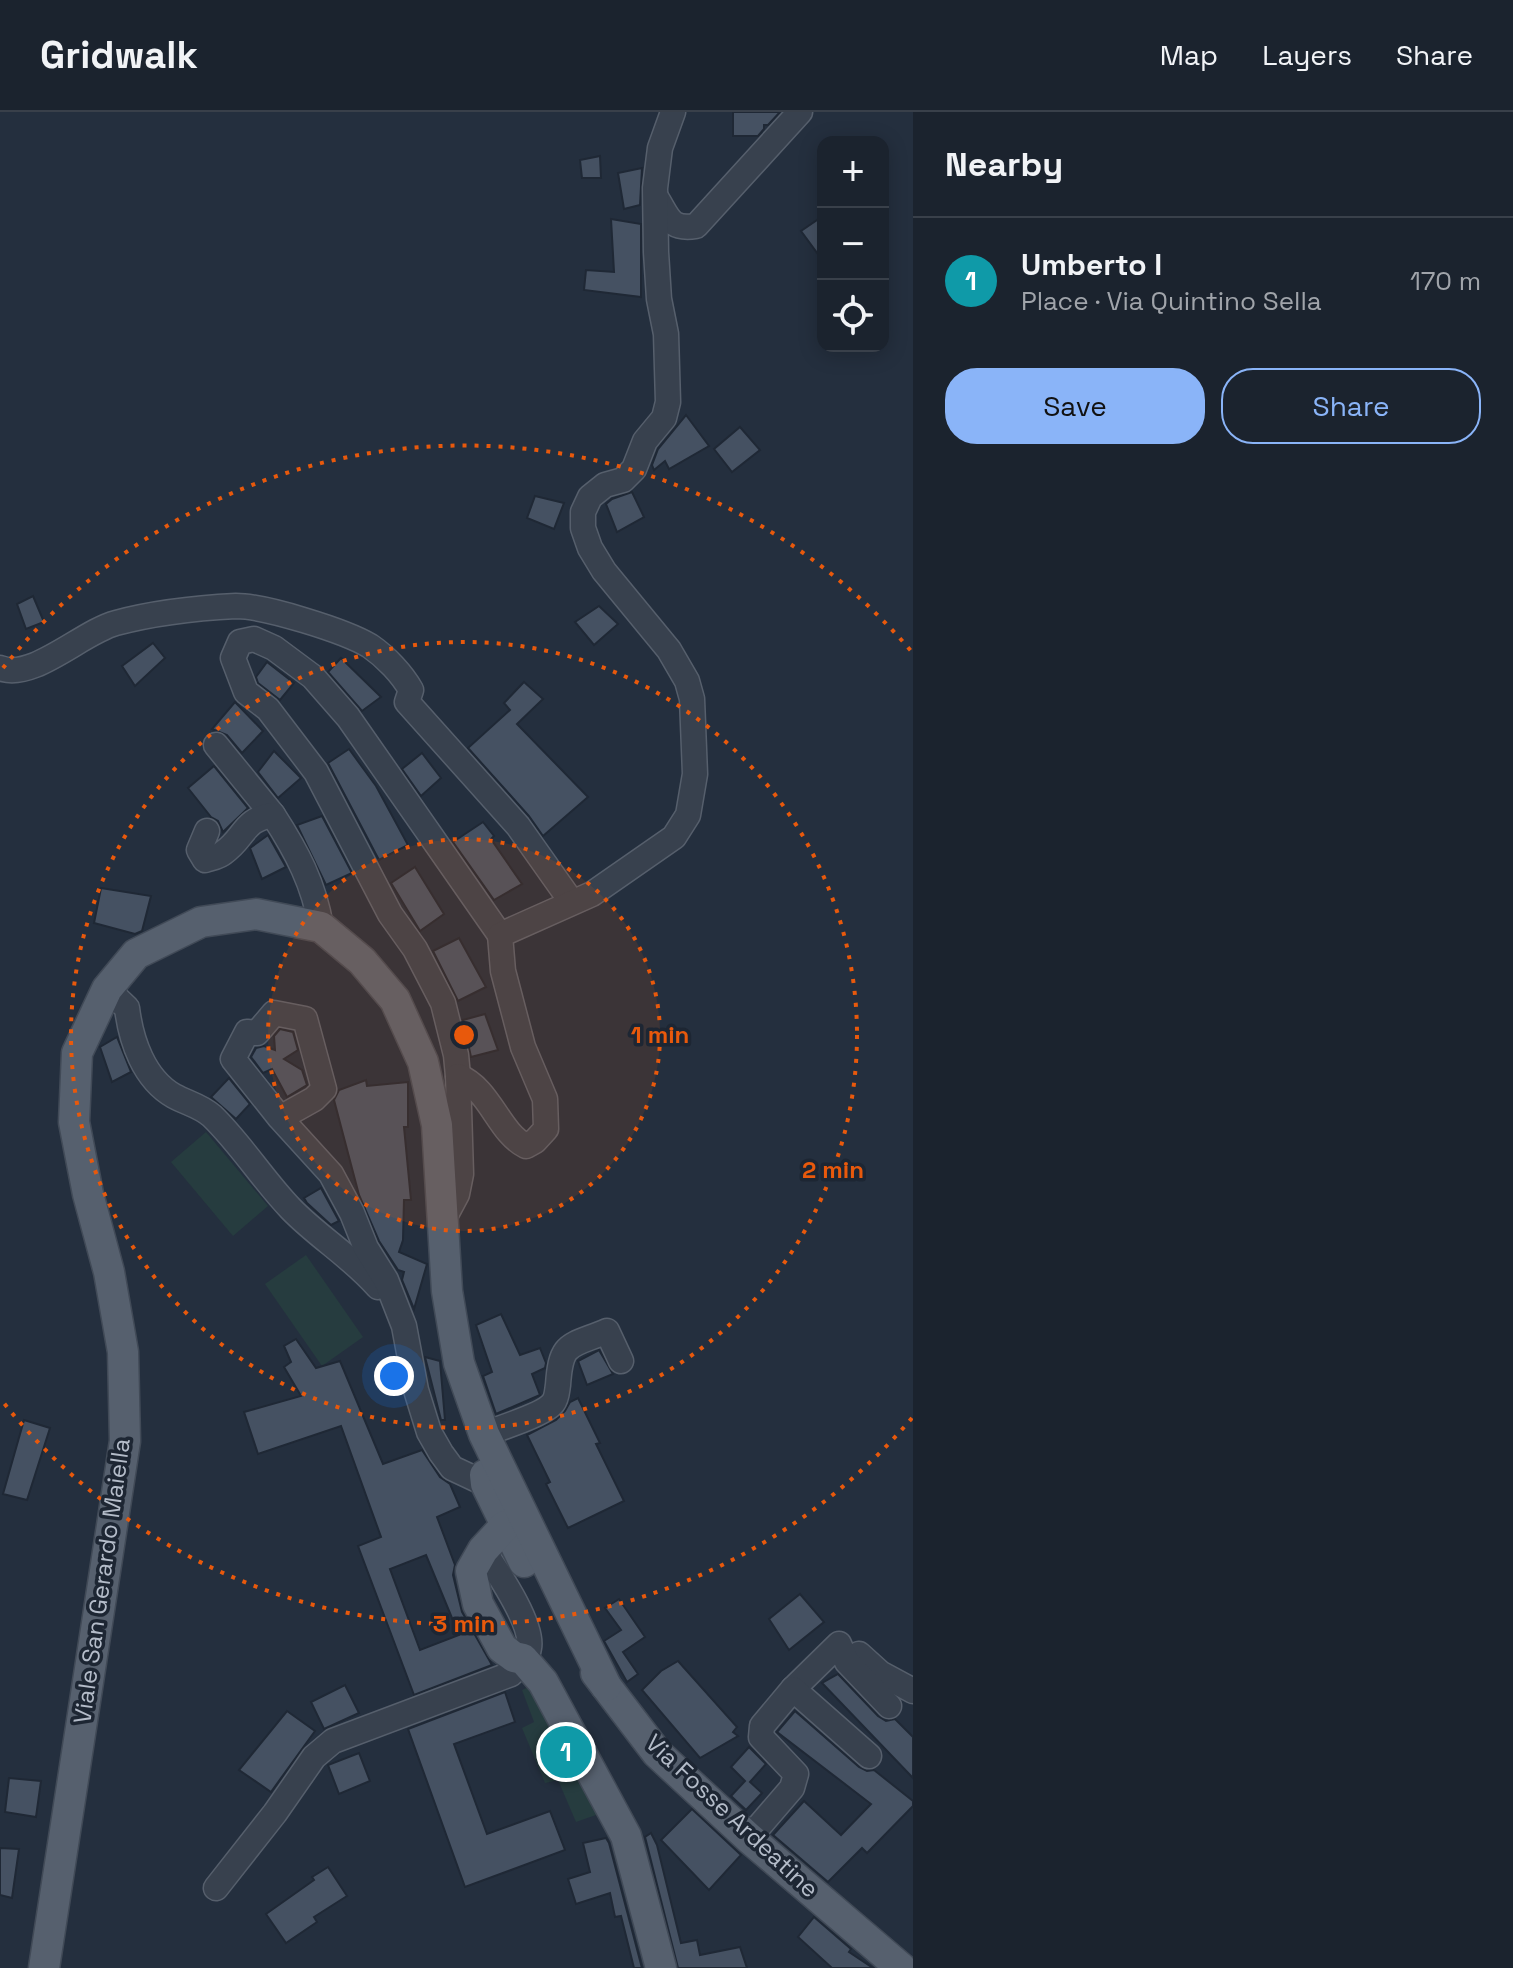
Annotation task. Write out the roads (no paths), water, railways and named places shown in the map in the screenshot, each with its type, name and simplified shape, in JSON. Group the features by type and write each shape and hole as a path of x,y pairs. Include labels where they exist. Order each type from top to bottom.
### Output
{"main road":[{"name":"Viale San Gerardo Maiella","path":"44,1968 125,1441 123,1352 109,1272 88,1194 74,1122 77,1053 107,989 136,954 201,922 256,914 321,927 362,961 395,1000 423,1062 437,1125 447,1291 459,1363 484,1434 481,1449 486,1484 505,1526"},
{"path":"484,1434 606,1686"},
{"path":"505,1526 483,1550 471,1571 478,1604 502,1648 514,1657 523,1659 543,1682 626,1836 661,1968"},
{"name":"Via Fosse Ardeatine","path":"505,1526 548,1609 657,1753 749,1838 901,1968"}],"street":[{"path":"500,935 592,894 674,837 688,815 695,774 692,699 687,681 669,650 604,571 590,548 583,528 583,512 590,497 605,485 623,480 634,469 645,441 664,418 668,402 666,334 659,299 656,252 656,196 660,148 673,112"},
{"path":"656,196 672,223 682,228 696,226 800,112"},
{"path":"0,668 7,671 28,669 115,623 239,606 281,614 340,634 370,647 403,677 411,690 407,702 518,826 571,901"},
{"path":"441,1223 457,1194 461,1174 456,1055 443,1003 415,949 390,914 316,772 268,709 246,692 233,658 240,642 254,639 274,648 313,677 348,717 500,935 503,971 523,1047 545,1099 546,1129 526,1146 515,1141 489,1102 467,1080 458,1076"},
{"path":"216,745 273,815 306,869 317,900 321,927"},
{"path":"207,831 199,850 205,860 222,855 259,817 273,815"},
{"path":"107,989 127,1008 145,1067 157,1084 210,1115 288,1206 357,1264 394,1304"},
{"path":"280,1118 331,1174 366,1248 386,1280 404,1326 416,1390 429,1432 452,1468 486,1484"},
{"path":"484,1434 516,1423 552,1405 557,1395 560,1359 567,1348 607,1331 621,1361"},
{"path":"749,1838 792,1788 796,1774 761,1737 762,1726 793,1689 839,1644"},
{"path":"839,1644 851,1647 880,1673 913,1691"},
{"path":"839,1644 847,1662 889,1706"},
{"path":"216,1888 314,1757 333,1741 511,1674 523,1659"},
{"path":"793,1689 869,1756"}],"place":[{"name":"Umberto I","path":"566,1752"}]}
